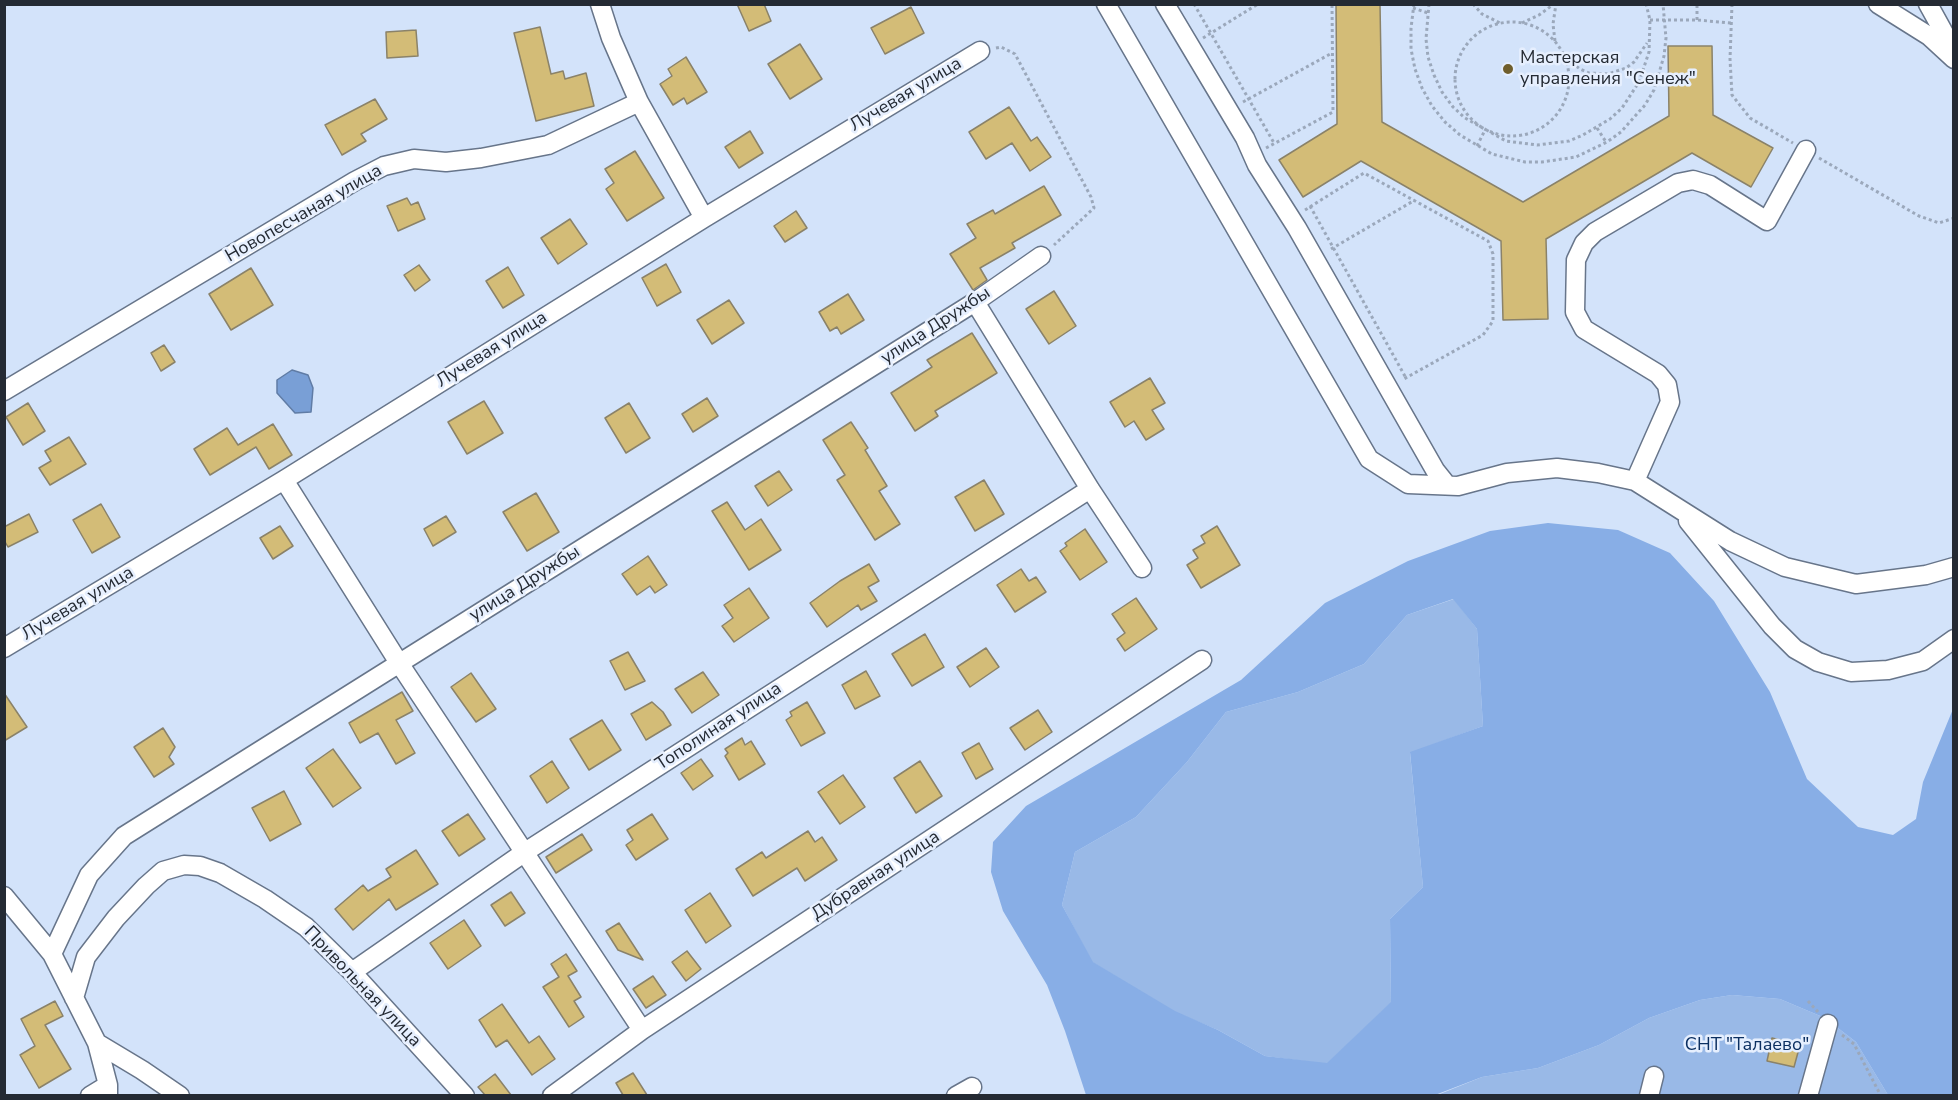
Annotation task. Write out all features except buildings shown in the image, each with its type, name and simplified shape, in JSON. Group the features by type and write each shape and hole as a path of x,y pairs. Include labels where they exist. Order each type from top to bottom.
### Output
{"street":[{"path":"600,4 611,38 639,102 704,218"},
{"path":"1107,4 1369,459 1408,484 1458,486 1507,473 1557,468 1598,473 1635,481 1730,542 1785,567 1856,584 1926,575 1953,567"},
{"path":"1165,4 1245,138 1252,155 1314,258 1435,470 1447,485"},
{"path":"1878,4 1929,36 1953,59"},
{"path":"1928,4 1953,51"},
{"name":"Лучевая улица","path":"4,648 284,480 704,218 980,51"},
{"name":"Новопесчаная улица","path":"4,391 355,181 384,166 414,159 446,162 481,158 548,145 639,102"},
{"path":"1635,481 1670,402 1667,385 1658,374 1584,329 1575,312 1576,260 1584,243 1594,232 1678,183 1694,180 1710,186 1767,221 1806,150"},
{"name":"улица Дружбы","path":"52,954 90,875 124,836 975,302 1041,256"},
{"path":"975,302 1090,489 1142,568"},
{"path":"284,480 399,663 642,1030"},
{"name":"Тополиная улица","path":"352,972 525,852 1090,489"},
{"path":"1678,508 1772,626 1795,649 1818,662 1851,672 1888,670 1923,661 1953,639"},
{"name":"Дубравная улица","path":"552,1095 642,1030 1202,660"},
{"name":"Привольная улица","path":"74,998 86,957 116,918 163,871 184,865 200,866 220,873 265,899 306,927 352,972 465,1095"},
{"path":"4,896 52,954 98,1042 108,1090 90,1095"},
{"path":"1809,1095 1828,1024"},
{"path":"98,1042 180,1095"},
{"path":"1649,1095 1654,1076"}],"path":[{"path":"1194,4 1275,144"},
{"path":"1190,46 1258,4"},
{"path":"1252,155 1333,112 1332,4"},
{"path":"1430,4 1426,39 1428,57 1442,92 1453,107 1465,118 1506,141 1537,145 1569,141 1597,128 1622,108 1639,82 1649,52 1650,20 1646,5"},
{"path":"1473,4 1482,14 1501,23"},
{"path":"1521,23 1555,4"},
{"path":"1555,4 1553,24 1555,41"},
{"path":"1428,13 1414,6 1410,28 1411,49 1422,88 1445,122 1477,147 1509,159 1542,162 1576,157 1607,142 1634,119 1654,90 1664,56 1663,4"},
{"path":"1697,4 1697,20"},
{"path":"1650,20 1731,23"},
{"path":"1478,126 1468,117 1456,94 1456,67 1460,54 1467,43 1488,27 1501,23 1521,23 1539,29 1555,41 1565,58 1569,87 1563,106 1558,114 1543,127 1525,135 1516,137 1496,135"},
{"path":"1565,58 1589,73 1617,72 1634,62 1649,39"},
{"path":"980,51 1001,47 1015,54 1091,197 1094,208 1041,256"},
{"path":"1228,110 1332,53"},
{"path":"1597,128 1607,142"},
{"path":"1477,147 1485,130"},
{"path":"1291,219 1364,173 1488,241 1493,254 1493,321 1483,335 1388,388"},
{"path":"1314,258 1415,200"},
{"path":"1310,206 1406,378"},
{"path":"1808,1001 1828,1024 1854,1044 1881,1095"}],"green space":[{"path":"1454,599 1477,629 1483,726 1410,753 1423,887 1390,919 1391,1003 1327,1064 1265,1056 1218,1030 1175,1012 1092,962 1062,905 1075,852 1136,817 1187,762 1226,712 1298,692 1364,664 1407,615"},
{"name":"СНТ \"Талаево\"","path":"1732,995 1780,999 1825,1018 1856,1042 1888,1095 1435,1096 1482,1077 1538,1068 1599,1045 1649,1018 1700,1000"}],"shaded area":[{"path":"292,370 308,375 313,388 311,412 295,413 277,393 277,380"},
{"path":"1548,523 1618,530 1670,553 1714,601 1770,692 1807,779 1858,827 1893,835 1916,819 1923,782 1953,709 1953,1095 1888,1095 1856,1042 1825,1018 1780,999 1732,995 1700,1000 1649,1018 1599,1045 1538,1068 1482,1077 1435,1095 1086,1095 1047,985 1003,911 991,872 993,842 1026,806 1241,680 1325,603 1408,561 1490,531","holes":["1453,599 1477,629 1483,726 1410,752 1423,887 1390,919 1391,1002 1327,1063 1265,1056 1218,1030 1175,1011 1093,962 1062,905 1075,852 1136,817 1187,762 1226,712 1298,692 1364,664 1407,615"]}],"place":[{"name":"Мастерская управления \"Сенеж\"","path":"1508,69"}]}
